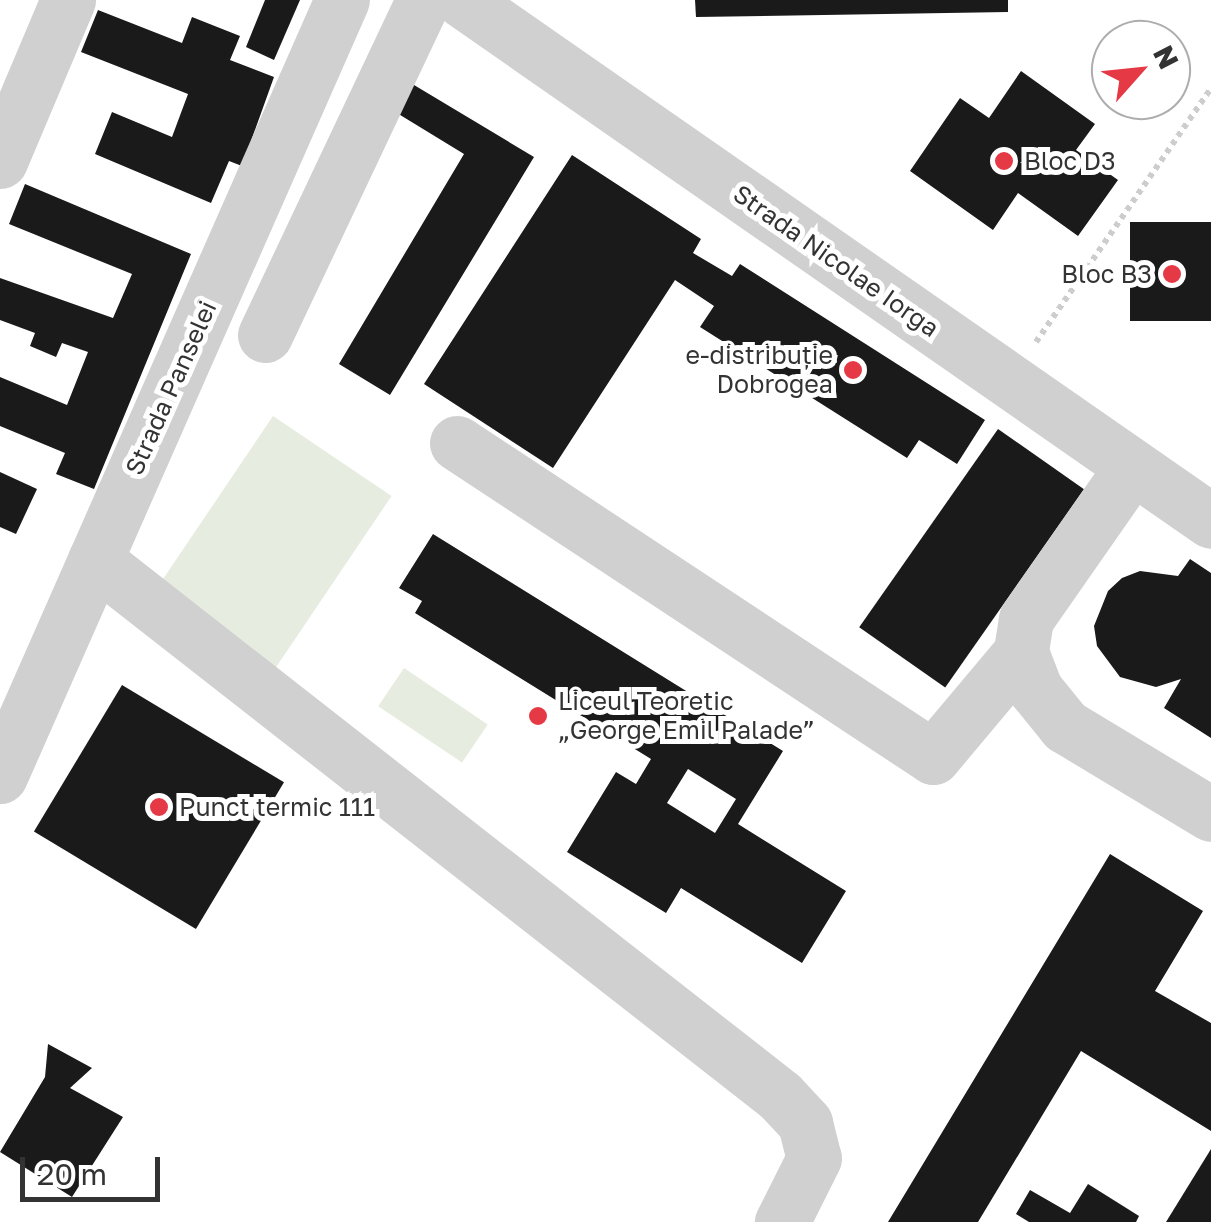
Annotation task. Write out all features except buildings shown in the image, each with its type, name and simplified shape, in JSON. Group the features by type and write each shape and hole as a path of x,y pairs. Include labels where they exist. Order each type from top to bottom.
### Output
{"street":[{"path":"0,161 68,0"},
{"name":"Strada Panselei","path":"0,776 342,0"},
{"path":"265,336 423,0"},
{"name":"Strada Nicolae Iorga","path":"462,0 1211,521"},
{"path":"457,443 933,757 1021,652"},
{"path":"1132,467 1026,619 1021,652 1036,689 1065,726 1211,814"},
{"path":"95,560 780,1096 805,1123 814,1158 782,1222"}],"path":[{"path":"1009,382 1211,88"}],"shaded area":[{"path":"273,416 392,496 273,672 154,592"},
{"path":"404,668 488,724 462,763 378,706"}],"place":[{"name":"Bloc D3","path":"1004,161"},
{"name":"Bloc B3","path":"1172,274"},
{"name":"e-distribuție Dobrogea","path":"853,370"},
{"name":"Liceul Teoretic „George Emil Palade”","path":"538,716"},
{"name":"Punct termic 111","path":"159,807"}]}
